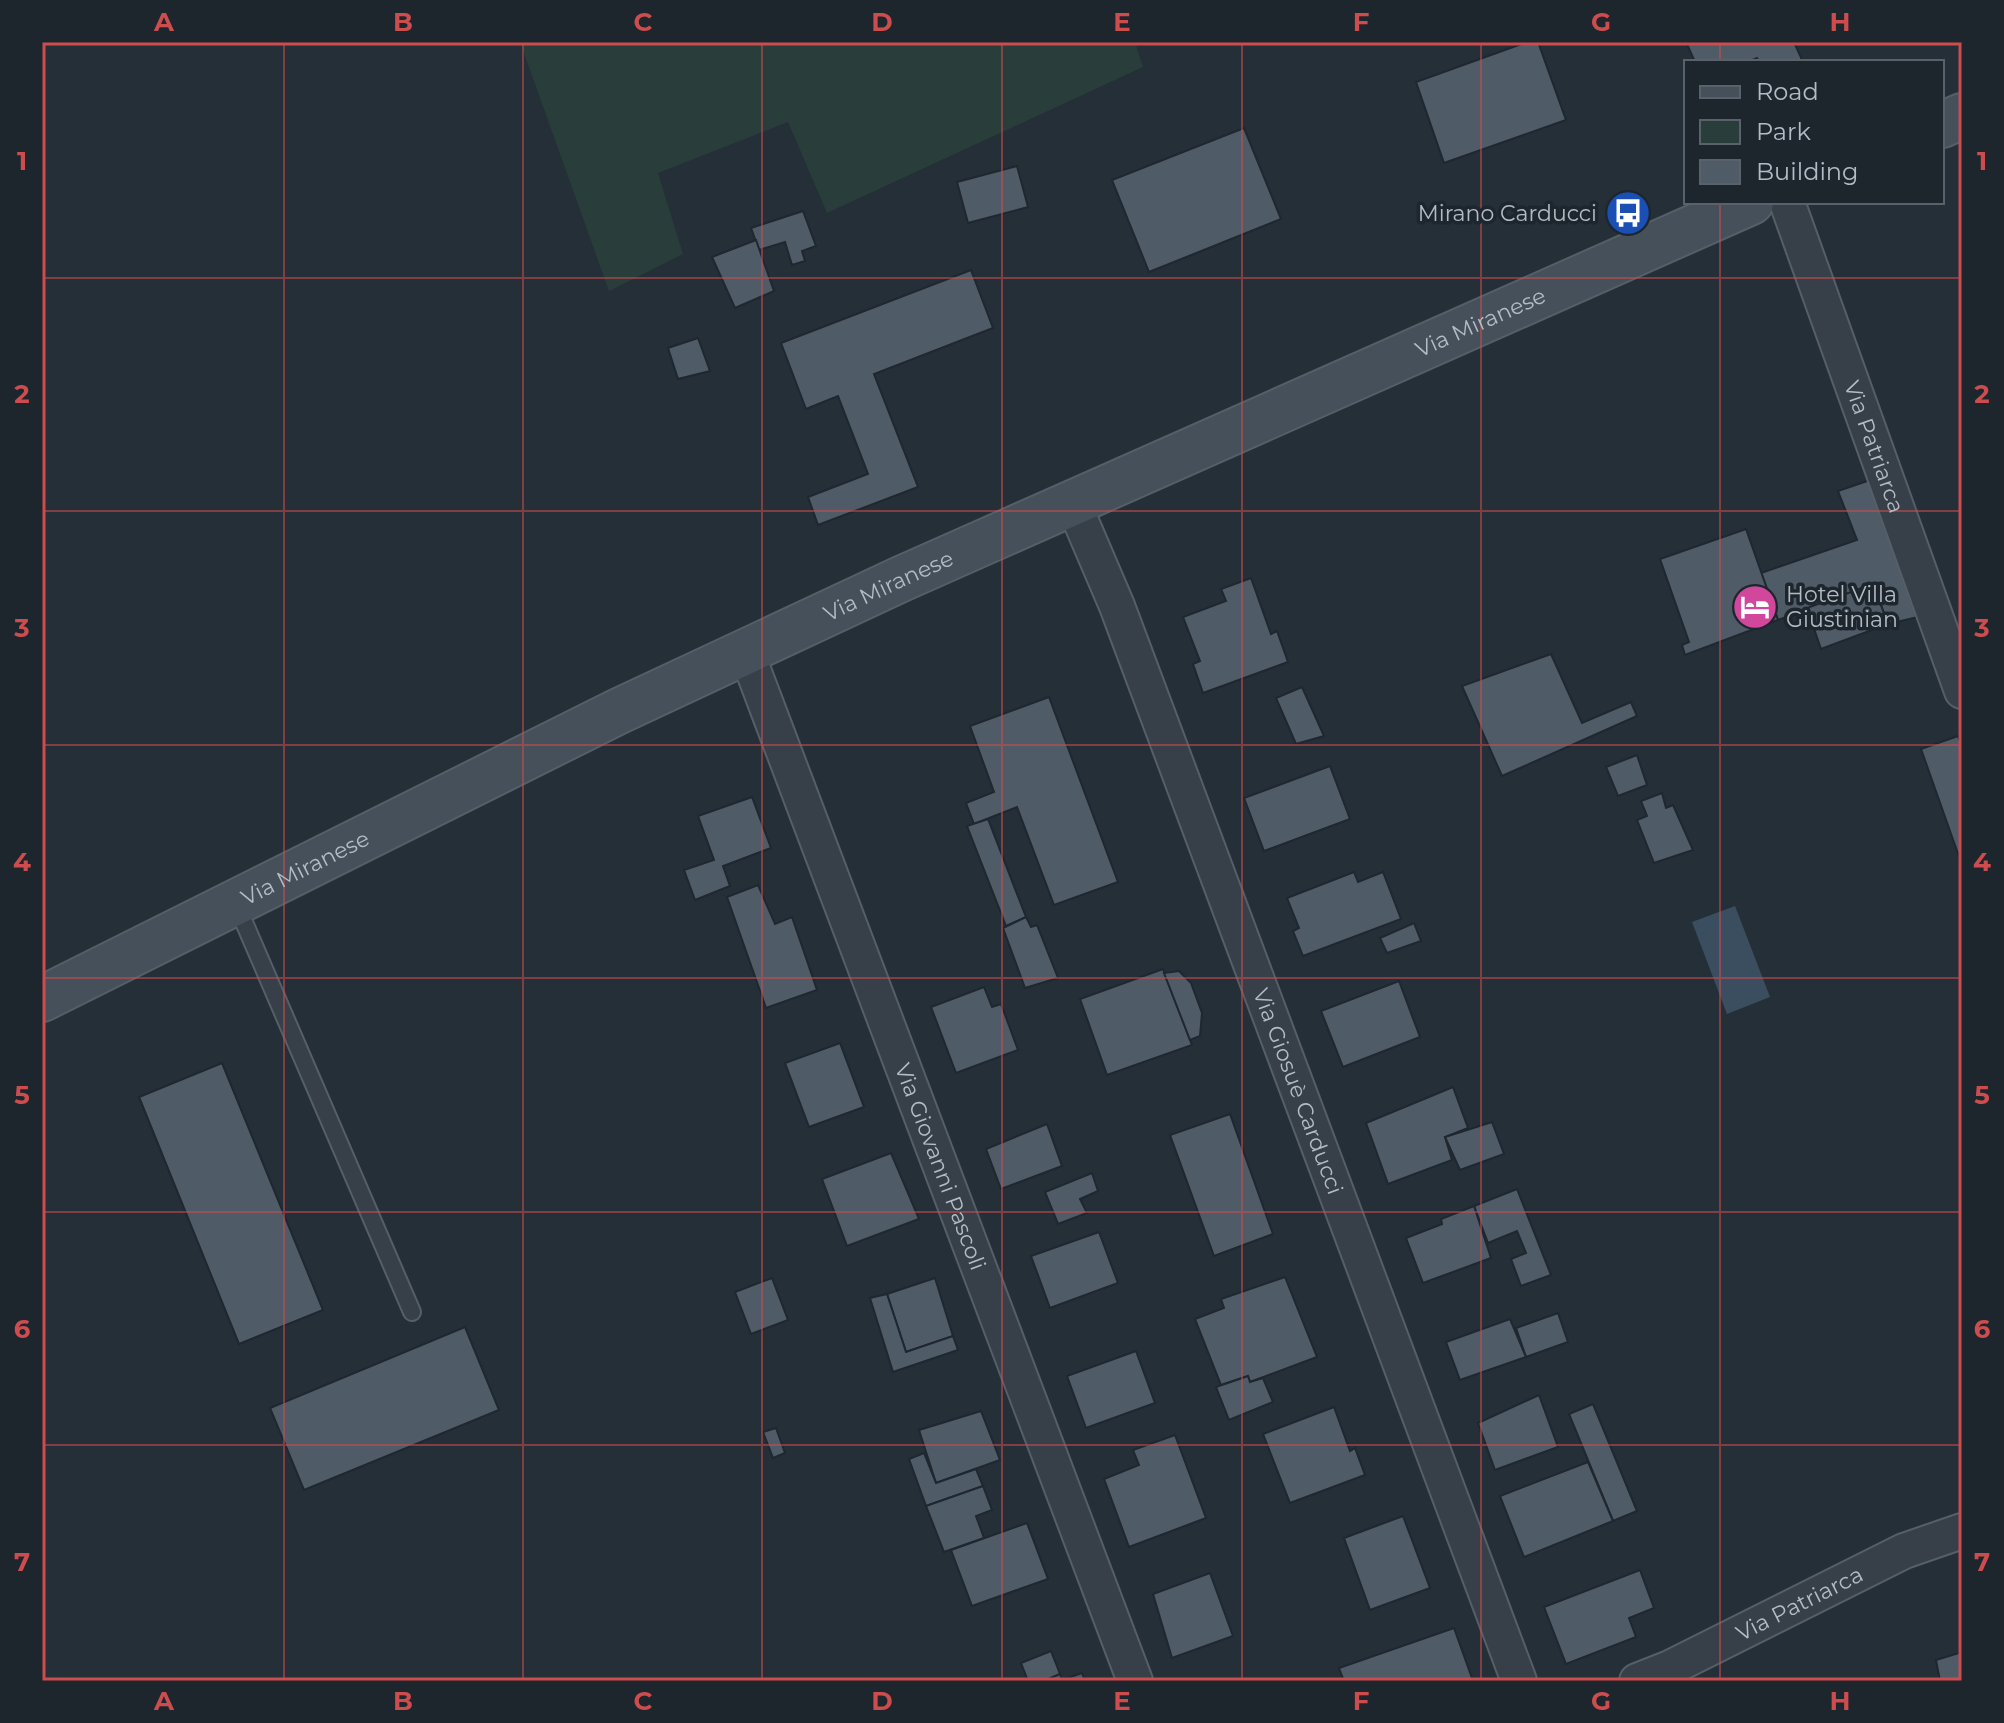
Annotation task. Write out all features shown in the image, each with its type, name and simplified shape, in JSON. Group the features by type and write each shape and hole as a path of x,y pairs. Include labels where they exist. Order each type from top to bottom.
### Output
{"main road":[{"name":"Via Miranese","path":"42,999 619,711 1073,503 1746,204"}],"street":[{"name":"Via Patriarca","path":"1788,204 1962,691"},
{"name":"Via Giosuè Carducci","path":"1073,503 1117,606 1519,1681"},
{"name":"Via Giovanni Pascoli","path":"747,654 1135,1681"},
{"name":"Via Patriarca","path":"1637,1681 1670,1668 1904,1551 1962,1531"}],"lane":[{"path":"236,902 412,1312"}],"green space":[{"path":"520,42 1135,42 1143,67 827,213 788,122 658,173 683,254 609,291"}],"water":[{"path":"1735,906 1770,997 1727,1014 1692,922"}],"building":[{"path":"1527,42 1538,42 1566,120 1444,163 1416,82"},
{"path":"1686,42 1794,42 1802,60 1757,58 1694,60"},
{"path":"1244,128 1281,219 1149,272 1112,180"},
{"path":"1017,166 1028,207 968,223 957,182"},
{"path":"803,211 816,246 802,251 805,261 792,265 785,242 759,250 751,228"},
{"path":"756,240 774,291 735,308 712,257"},
{"path":"971,270 993,328 874,374 918,487 818,525 808,497 868,474 838,396 806,409 781,343"},
{"path":"698,338 710,371 678,379 668,348"},
{"path":"1870,480 1918,617 1888,624 1873,584 1778,620 1761,573 1857,540 1838,491"},
{"path":"1746,529 1778,620 1685,655 1682,645 1689,642 1660,559"},
{"path":"1251,578 1271,634 1277,631 1288,662 1203,693 1193,664 1200,661 1183,617 1226,601 1221,589"},
{"path":"1873,584 1888,624 1821,649 1807,608"},
{"path":"1551,654 1582,723 1631,702 1637,716 1502,776 1462,686"},
{"path":"1302,687 1324,736 1296,744 1276,698"},
{"path":"1049,697 1118,882 1054,905 1017,807 974,824 966,803 994,792 970,726"},
{"path":"1958,736 1962,747 1962,865 1921,749"},
{"path":"1637,755 1647,785 1618,796 1606,767"},
{"path":"1330,766 1350,819 1264,851 1244,798"},
{"path":"1662,793 1666,808 1673,805 1693,850 1654,863 1637,820 1647,816 1641,801"},
{"path":"752,797 771,848 723,866 730,886 695,900 684,870 714,860 698,816"},
{"path":"988,819 1026,917 1006,926 967,826"},
{"path":"1354,872 1358,882 1383,872 1401,919 1303,956 1293,931 1299,928 1287,898"},
{"path":"758,885 775,924 792,917 817,990 766,1008 727,897"},
{"path":"1026,917 1031,927 1037,925 1058,978 1025,988 1003,928"},
{"path":"1414,923 1421,941 1387,953 1380,938"},
{"path":"1163,969 1192,1045 1107,1075 1080,999"},
{"path":"1179,971 1191,983 1202,1013 1200,1036 1190,1040 1164,973"},
{"path":"1399,981 1420,1037 1343,1067 1321,1011"},
{"path":"984,987 992,1007 1001,1004 1018,1050 956,1073 931,1007"},
{"path":"840,1043 864,1107 809,1127 785,1063"},
{"path":"222,1063 323,1310 239,1344 139,1097"},
{"path":"1453,1087 1468,1128 1445,1137 1452,1160 1388,1184 1366,1123"},
{"path":"1230,1114 1273,1234 1214,1256 1170,1135"},
{"path":"1492,1122 1504,1154 1460,1170 1445,1137"},
{"path":"1047,1124 1062,1166 1001,1189 986,1149"},
{"path":"891,1153 919,1219 847,1246 822,1179"},
{"path":"1092,1173 1098,1191 1080,1199 1087,1213 1058,1224 1045,1192"},
{"path":"1517,1189 1551,1275 1521,1286 1511,1259 1526,1253 1517,1231 1488,1243 1474,1206"},
{"path":"1474,1206 1491,1258 1423,1283 1406,1238 1442,1224 1441,1219"},
{"path":"1099,1232 1118,1283 1050,1308 1031,1256"},
{"path":"1285,1277 1317,1357 1250,1382 1248,1376 1221,1385 1195,1319 1224,1308 1221,1299"},
{"path":"772,1278 788,1320 751,1334 735,1292"},
{"path":"935,1278 953,1336 906,1352 887,1294"},
{"path":"887,1294 906,1352 953,1336 958,1350 893,1372 870,1298"},
{"path":"1558,1313 1568,1342 1526,1357 1516,1328"},
{"path":"1510,1319 1526,1357 1460,1380 1446,1342"},
{"path":"465,1327 499,1410 304,1490 270,1408"},
{"path":"1136,1351 1155,1403 1086,1428 1067,1376"},
{"path":"1248,1376 1250,1382 1263,1378 1273,1402 1229,1420 1216,1387"},
{"path":"1539,1395 1558,1447 1495,1470 1478,1423"},
{"path":"1593,1404 1637,1511 1613,1521 1569,1414"},
{"path":"1334,1407 1350,1451 1355,1448 1365,1475 1290,1503 1263,1434"},
{"path":"981,1411 1000,1460 936,1483 919,1430"},
{"path":"776,1428 785,1453 773,1458 763,1432"},
{"path":"1175,1435 1206,1518 1129,1547 1104,1479 1139,1465 1133,1450"},
{"path":"924,1453 936,1483 976,1469 983,1486 926,1506 909,1459"},
{"path":"1588,1462 1613,1521 1524,1557 1500,1496"},
{"path":"983,1486 992,1510 976,1516 984,1538 944,1552 926,1506"},
{"path":"1403,1516 1430,1588 1370,1610 1344,1538"},
{"path":"1027,1523 1048,1579 972,1606 951,1550"},
{"path":"1640,1570 1654,1608 1629,1618 1636,1637 1566,1664 1544,1607"},
{"path":"1210,1573 1233,1636 1172,1658 1153,1594"},
{"path":"1454,1628 1473,1681 1344,1681 1339,1668"},
{"path":"1051,1651 1060,1674 1044,1681 1028,1681 1021,1663"},
{"path":"1962,1652 1962,1681 1940,1681 1936,1660"},
{"path":"1082,1673 1085,1681 1044,1681 1060,1674 1062,1680"}],"place":[{"name":"Mirano Carducci","path":"1628,213"},
{"name":"Hotel Villa Giustinian","path":"1755,607"}]}
